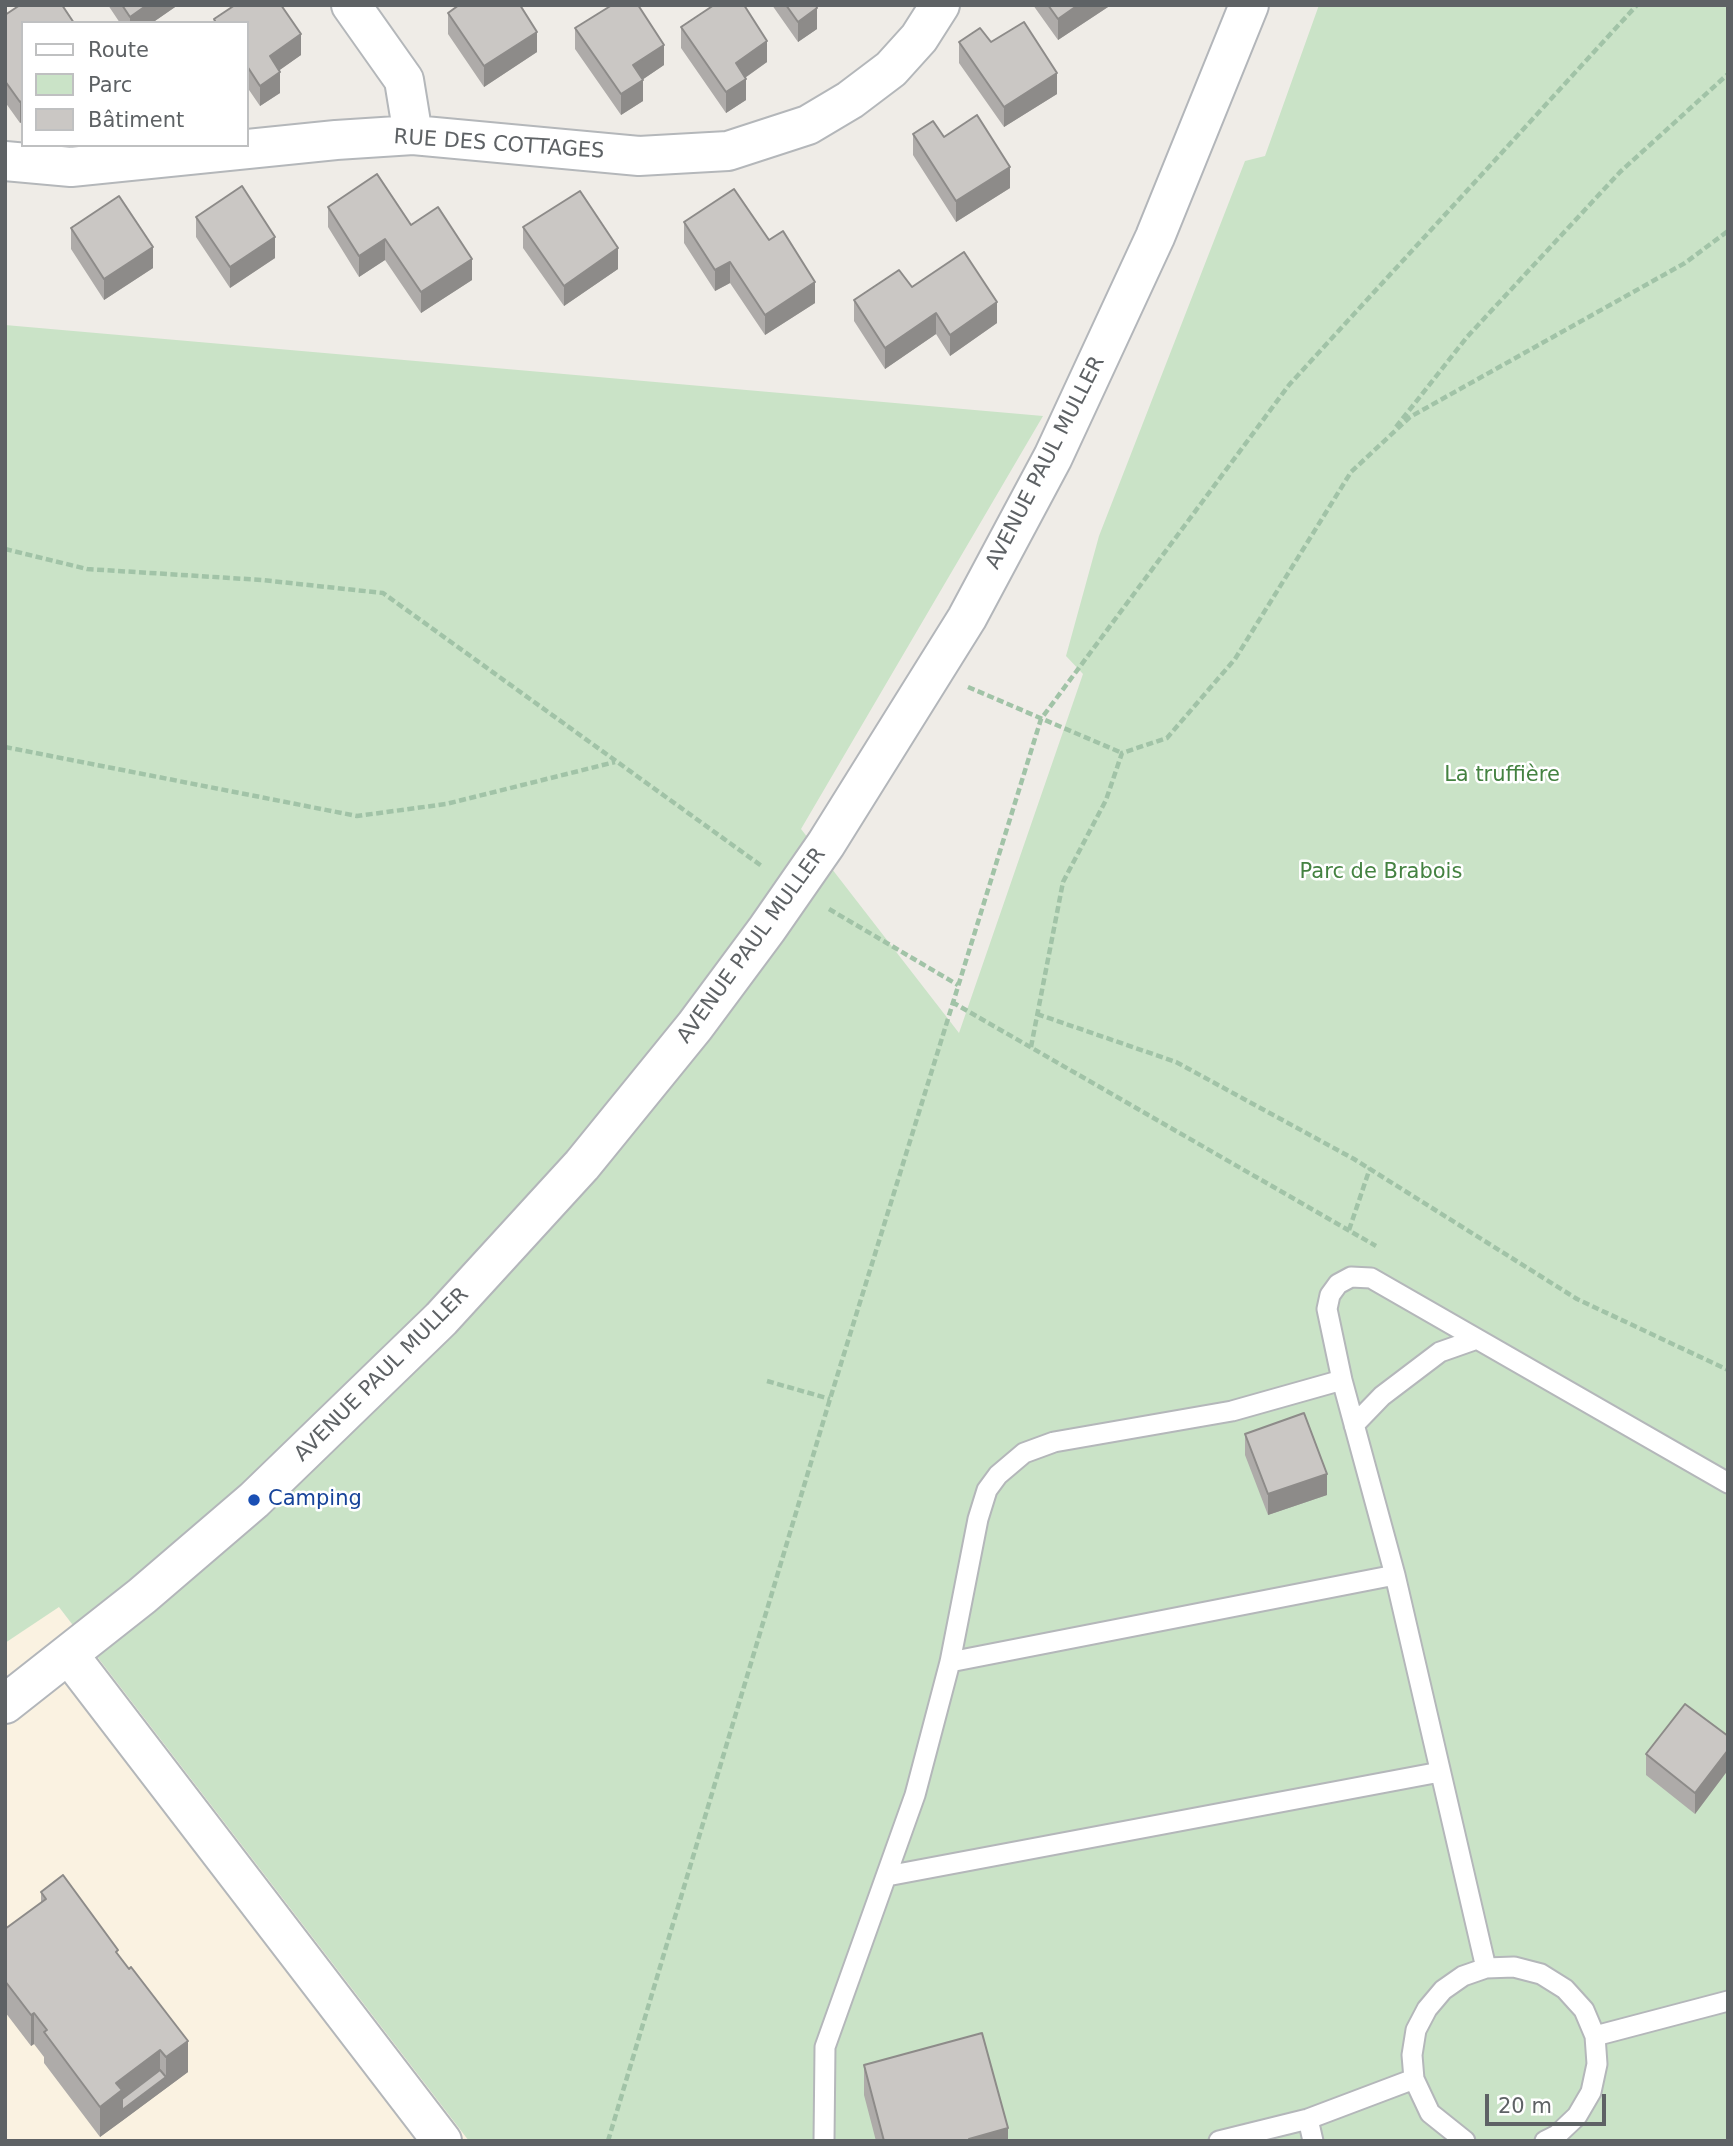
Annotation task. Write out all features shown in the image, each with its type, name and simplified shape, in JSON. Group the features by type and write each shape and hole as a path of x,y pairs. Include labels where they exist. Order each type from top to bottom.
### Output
{"main road":[{"path":"351,5 404,80 413,135"},
{"name":"RUE DES COTTAGES","path":"5,161 71,167 336,139 413,135 639,156 728,151 808,125 850,100 891,69 919,38 940,5"},
{"name":"AVENUE PAUL MULLER","path":"5,1704 69,1655 254,1500 441,1319 582,1165 695,1026 783,881 933,672 967,618 1053,457 1155,237 1249,5"},
{"path":"69,1655 442,2141"}],"lane":[{"path":"1486,1968 1395,1575 1342,1380 1327,1309 1330,1295 1350,1277 1371,1278 1728,1483"},
{"path":"1354,1425 1382,1396 1440,1352 1477,1339"},
{"path":"824,2141 825,2047 915,1796 950,1662 978,1519 987,1490 998,1475 1024,1453 1054,1442 1232,1411 1342,1380"},
{"path":"950,1662 1395,1575"},
{"path":"887,1876 1440,1772"},
{"path":"1465,2141 1430,2113 1414,2079 1412,2055 1416,2030 1427,2009 1453,1983 1486,1968 1514,1967 1541,1974 1565,1989 1584,2010 1595,2036 1597,2064 1591,2092 1577,2116 1557,2135 1545,2141"},
{"path":"1595,2036 1728,2001"},
{"path":"1219,2141 1308,2119 1414,2079"},
{"path":"1308,2119 1313,2141"}],"path":[{"path":"608,2141 830,1399 1041,719 1289,385 1637,5"},
{"path":"1390,435 1467,337 1620,172 1728,74"},
{"path":"933,672 1122,753 1167,738 1235,659 1350,472 1390,435 1410,417 1685,263 1728,231"},
{"path":"5,549 87,569 261,580 383,593 783,881 958,985"},
{"path":"5,747 357,816 446,804 616,762"},
{"path":"1031,1047 1062,882 1106,800 1122,753"},
{"path":"953,1002 1385,1251"},
{"path":"1037,1014 1176,1062 1370,1168 1577,1299 1728,1370"},
{"path":"1349,1230 1370,1168"},
{"path":"767,1381 830,1399"}],"shaded area":[{"path":"58,1606 469,2141 5,2141 5,1643"}],"green space":[{"path":"1319,5 1728,5 1728,2141 469,2141 59,1607 5,1643 5,325 1043,416 801,829 959,1033 1083,674 1066,656 1099,536 1245,161 1265,156"}],"building":[{"path":"20,5 62,5 73,21 21,21 20,102 5,81 5,15"},
{"path":"122,5 147,5 130,17"},
{"path":"235,5 281,5 301,34 270,56 280,72 260,86 248,68 248,21 214,19"},
{"path":"459,5 520,5 537,32 484,66 448,13"},
{"path":"612,5 638,5 664,45 633,65 643,80 621,94 575,28"},
{"path":"714,5 744,5 767,41 736,63 746,79 726,92 681,27"},
{"path":"786,5 816,5 817,8 798,22"},
{"path":"1048,5 1078,5 1058,19"},
{"path":"1024,22 1057,73 1004,107 959,42 980,28 991,42"},
{"path":"977,115 1010,167 956,201 913,134 933,121 944,137"},
{"path":"377,174 411,225 438,207 472,259 421,292 385,239 359,256 328,207"},
{"path":"242,186 275,237 230,267 196,217"},
{"path":"734,189 769,240 783,231 815,282 765,315 730,262 715,270 684,222"},
{"path":"580,191 618,248 564,286 523,227"},
{"path":"119,196 153,247 104,279 71,228"},
{"path":"964,252 997,302 950,335 936,313 885,348 854,300 899,270 912,287"},
{"path":"1304,1413 1327,1474 1268,1494 1245,1434"},
{"path":"1685,1704 1728,1736 1728,1750 1695,1793 1646,1754"},
{"path":"63,1875 118,1950 116,1952 129,1969 131,1967 188,2041 166,2057 160,2050 116,2083 122,2090 100,2107 44,2032 47,2030 34,2013 31,2015 5,1981 5,1929 46,1899 41,1892"},
{"path":"982,2033 1008,2128 969,2141 884,2141 864,2065"},
{"path":"160,2070 166,2077 122,2110 122,2099"}],"place":[{"name":"Camping","path":"254,1500"}],"park label":[{"name":"La truffière","path":"1502,776"},
{"name":"Parc de Brabois","path":"1381,873"}]}
